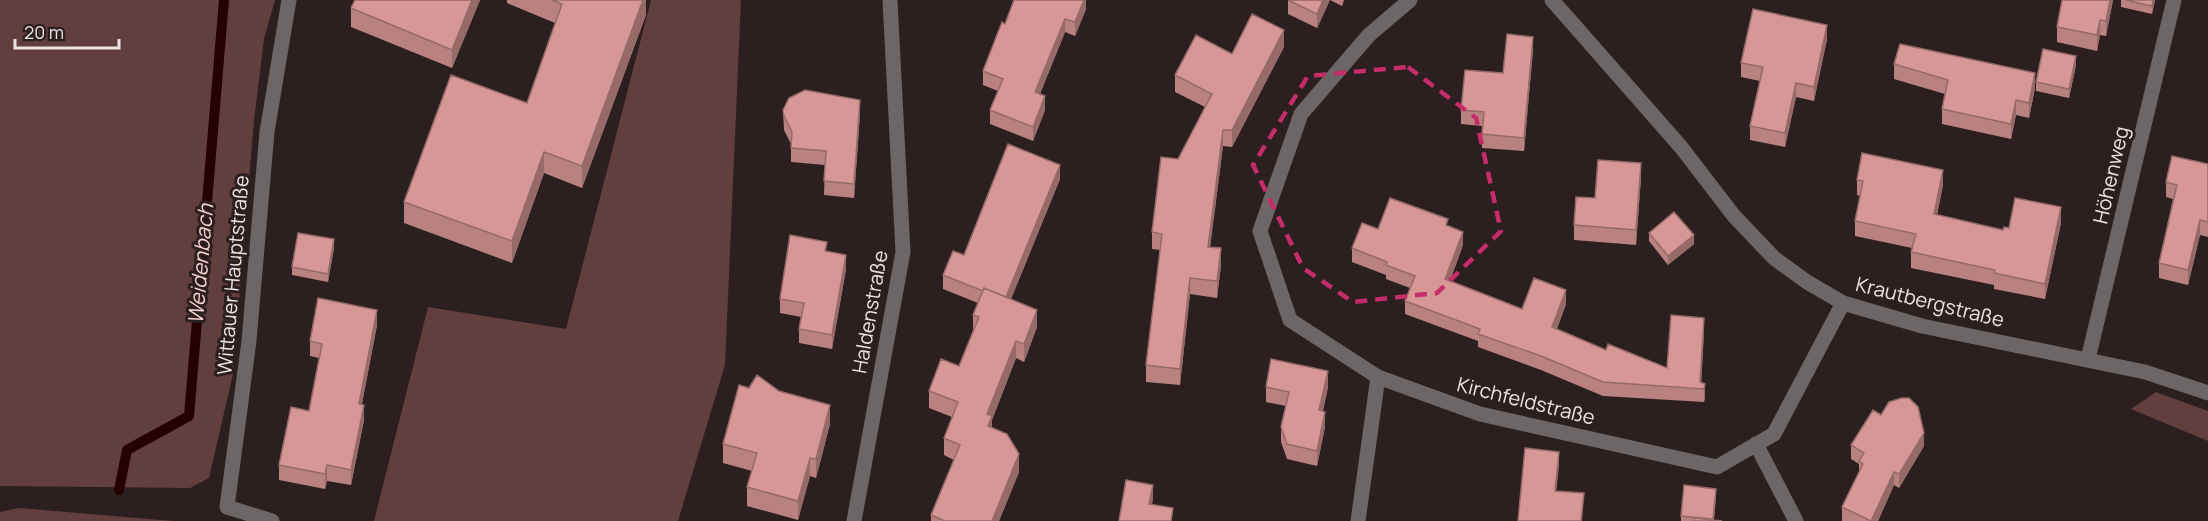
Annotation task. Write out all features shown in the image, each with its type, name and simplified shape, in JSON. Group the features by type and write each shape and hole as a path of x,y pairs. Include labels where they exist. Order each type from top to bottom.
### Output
{"street":[{"name":"Wittauer Hauptstraße","path":"272,521 227,507 249,341 267,132 289,0"},
{"name":"Haldenstraße","path":"854,521 903,252 890,0"},
{"name":"Kirchfeldstraße","path":"1410,0 1369,35 1300,114 1260,231 1290,320 1378,377 1480,414 1717,467 1774,434 1843,303"},
{"name":"Krautbergstraße","path":"1552,0 1681,147 1734,216 1774,258 1807,282 1843,303 1922,326 2145,372 2208,393"},
{"name":"Höhenweg","path":"2088,359 2174,0"},
{"path":"1358,521 1378,377"},
{"path":"1756,444 1796,521"}],"highlighted area":[{"path":"1408,67 1476,118 1501,231 1437,293 1353,302 1303,268 1253,165 1308,76"}],"shaded area":[{"path":"0,0 275,0 264,39 254,120 233,374 209,478 190,488 0,486"},
{"path":"651,0 741,0 725,365 678,521 374,521 428,307 566,329"},
{"path":"2156,392 2208,411 2208,441 2131,409"},
{"path":"19,508 173,521 0,521 0,512"}],"building":[{"path":"355,0 472,0 452,50 351,8"},
{"path":"552,0 643,0 582,166 544,152 512,241 404,202 451,75 527,103 562,4"},
{"path":"1014,0 1084,0 1075,22 1065,19 1035,92 1045,96 1033,127 990,110 1003,79 983,71 1002,22 1005,24"},
{"path":"1288,0 1323,0 1317,14"},
{"path":"2062,0 2110,0 2106,21 2100,20 2097,35 2057,27"},
{"path":"2126,0 2153,0 2152,6"},
{"path":"1753,9 1827,25 1814,87 1796,83 1785,133 1750,126 1763,67 1741,63"},
{"path":"1252,14 1284,30 1232,130 1223,130 1208,247 1221,248 1217,281 1190,278 1180,369 1146,365 1162,234 1152,232 1161,157 1178,159 1212,94 1175,75 1196,35 1232,54"},
{"path":"1507,34 1533,37 1524,138 1482,134 1484,112 1461,110 1465,70 1503,73"},
{"path":"1900,44 2035,73 2029,103 2016,100 2011,124 1942,109 1948,80 1894,64"},
{"path":"2043,49 2076,56 2069,89 2036,82"},
{"path":"805,90 860,100 854,184 824,181 826,151 791,148 792,132 783,110 789,98"},
{"path":"1008,144 1060,165 1006,297 984,288 983,291 943,275 953,251 964,255"},
{"path":"1862,153 1943,170 1934,214 2003,230 2004,227 2009,228 2015,198 2061,207 2045,284 1994,273 1995,270 1911,252 1916,234 1855,221 1863,181 1857,180"},
{"path":"2172,156 2208,164 2208,222 2200,220 2188,270 2159,263 2177,185 2166,182"},
{"path":"1598,160 1641,163 1636,230 1574,225 1576,197 1595,198"},
{"path":"1390,198 1448,219 1446,225 1463,232 1445,279 1522,309 1534,278 1566,290 1552,327 1606,350 1608,344 1667,368 1671,315 1704,318 1700,382 1705,384 1704,389 1603,382 1541,356 1478,334 1480,329 1405,301 1415,276 1352,248 1362,223 1378,229"},
{"path":"1674,212 1694,235 1668,256 1649,233"},
{"path":"298,233 334,239 328,274 292,267"},
{"path":"790,235 827,242 825,251 846,255 832,335 799,329 804,303 780,299"},
{"path":"984,288 1037,310 1024,344 1016,341 987,414 992,416 988,426 1007,434 1019,454 992,521 945,521 931,515 960,445 944,438 958,402 929,391 941,359 959,366 979,317 973,315"},
{"path":"318,298 377,310 359,404 364,405 351,470 327,465 325,474 279,465 291,407 309,411 322,344 310,341"},
{"path":"1271,359 1328,371 1319,410 1325,412 1317,451 1287,444 1281,427 1289,392 1266,387"},
{"path":"757,375 779,391 830,405 816,459 810,458 798,501 747,487 757,453 723,444 739,385 749,388"},
{"path":"1909,398 1918,407 1924,433 1899,474 1894,472 1871,521 1842,507 1863,464 1859,461 1864,453 1851,445 1873,410 1881,415 1889,402"},
{"path":"1525,448 1559,452 1555,491 1584,493 1581,521 1518,521"},
{"path":"1126,480 1153,485 1149,504 1173,508 1171,521 1119,521"},
{"path":"1684,485 1716,489 1713,519 1681,516"},
{"path":"1694,518 1722,521 1694,521"}],"waterway":[{"name":"Weidenbach","path":"119,490 127,450 189,416 224,0"}]}
